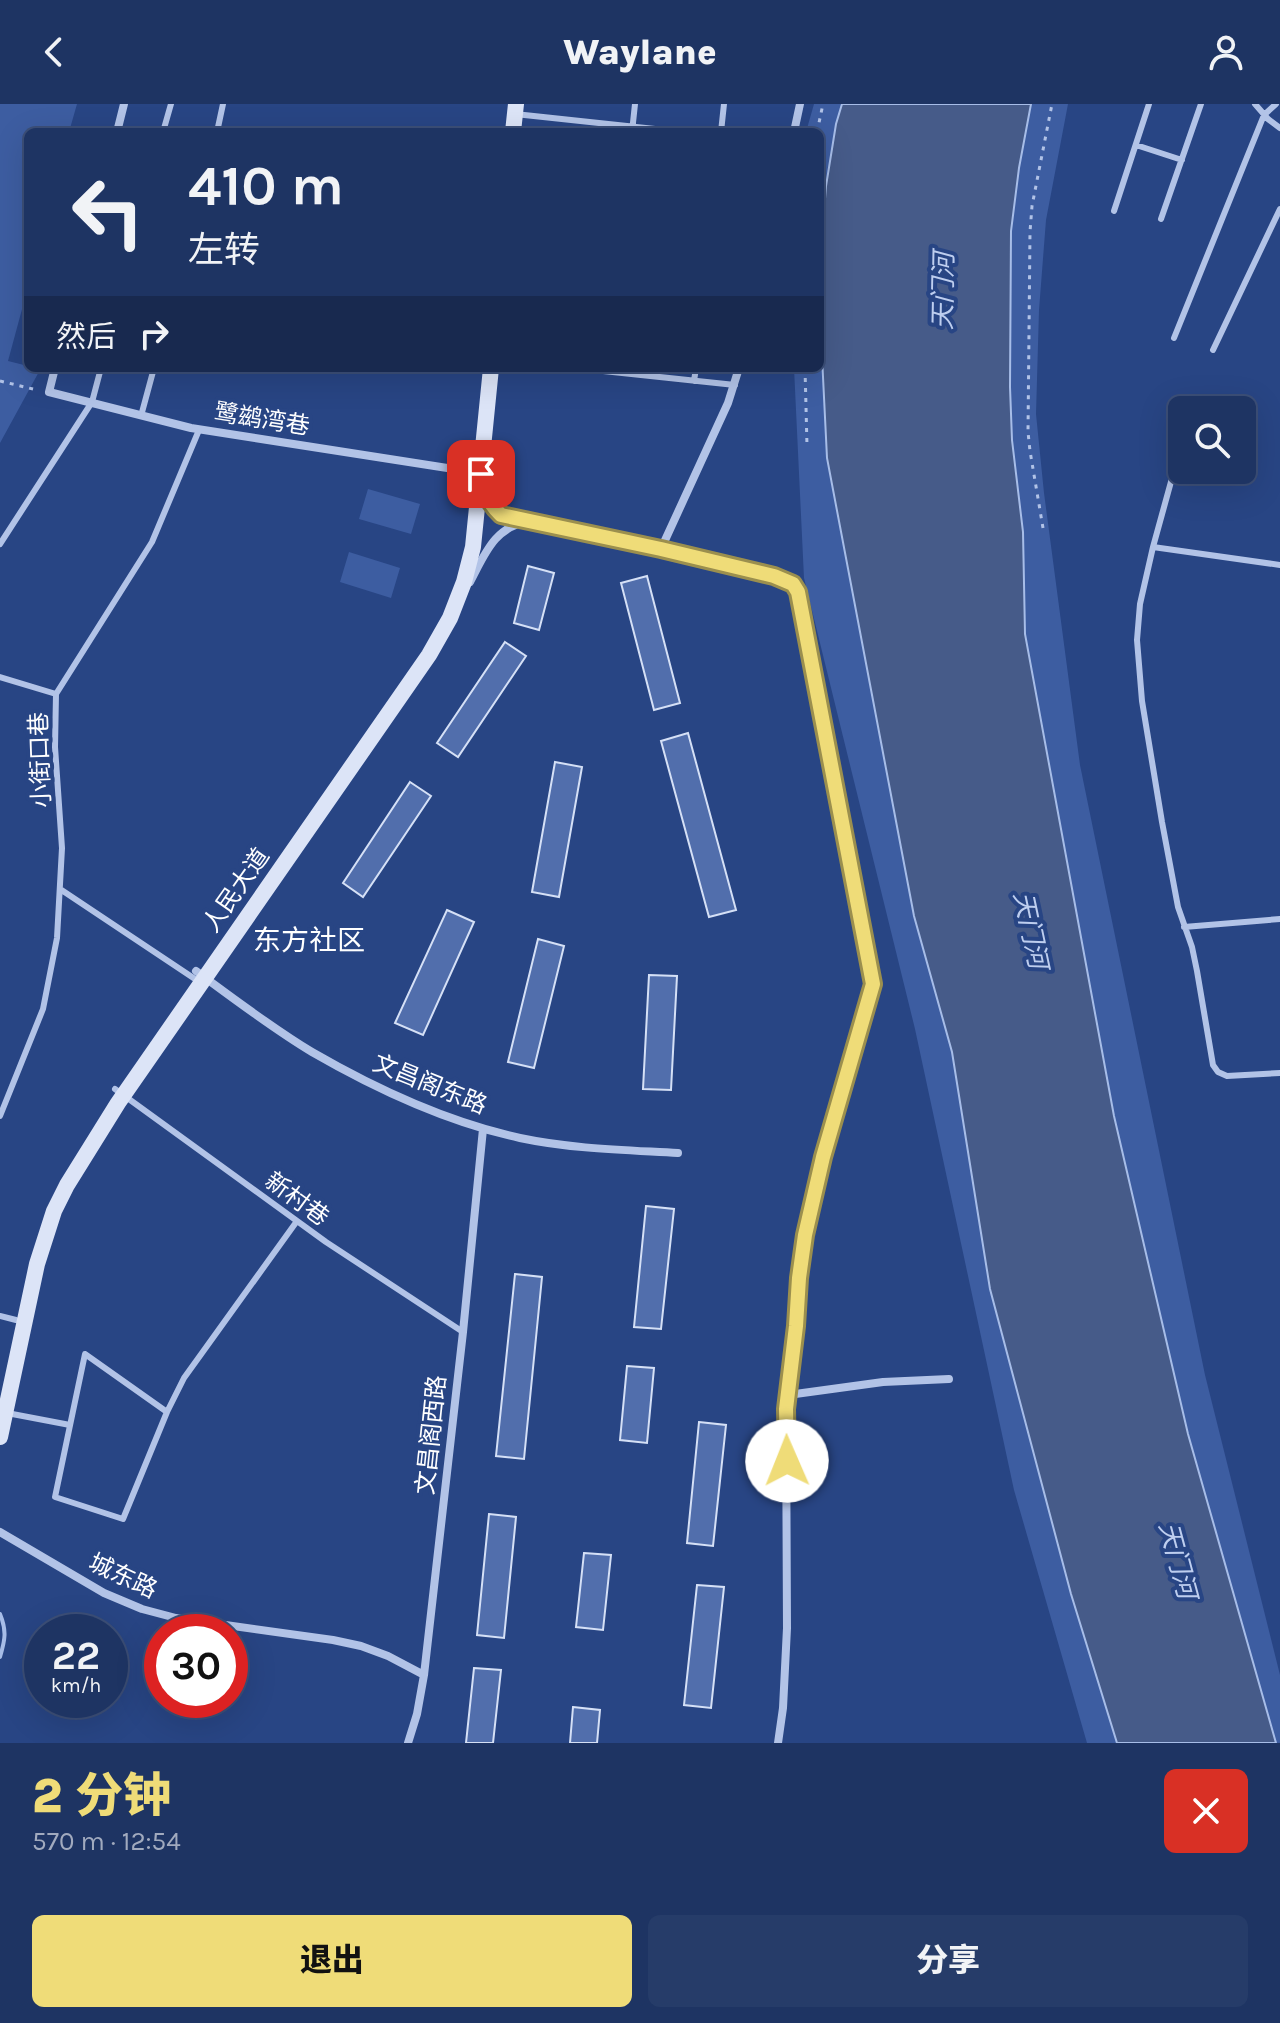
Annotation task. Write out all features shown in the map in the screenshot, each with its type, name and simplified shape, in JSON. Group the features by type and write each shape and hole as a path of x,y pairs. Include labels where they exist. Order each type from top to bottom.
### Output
{"main road":[{"path":"506,128 513,107"},
{"path":"513,107 513,128"},
{"name":"人民大道","path":"0,1392 8,1318 45,1208 74,1152 429,655 450,618 473,547 483,372"},
{"name":"人民大道","path":"199,977 421,649 442,613 464,546 490,372"},
{"name":"人民大道","path":"0,1437 2,1412 44,1238 67,1185 119,1092"}],"street":[{"path":"118,128 124,104"},
{"path":"795,128 800,104"},
{"path":"49,392 54,372"},
{"path":"661,549 738,372"},
{"name":"鹭鹚湾巷","path":"49,392 199,430 477,473"},
{"path":"477,473 487,497 501,515 787,580 798,592 873,984 823,1157 805,1235 799,1278 786,1409 787,1628 778,1743"},
{"path":"450,618 489,547 507,528 529,521"},
{"name":"文昌阁东路","path":"199,977 311,1051 386,1090 483,1129 586,1148 678,1153"},
{"name":"文昌阁西路","path":"408,1743 424,1675 483,1129"},
{"path":"788,1395 883,1382 949,1379"},
{"name":"城东路","path":"0,1532 104,1593 142,1609 176,1618 361,1646 424,1675"}],"lane":[{"path":"164,128 171,104"},
{"path":"218,128 223,104"},
{"path":"633,128 635,104"},
{"path":"721,128 724,104"},
{"path":"1114,211 1149,104"},
{"path":"1161,219 1201,104"},
{"path":"1255,104 1280,128"},
{"path":"1174,338 1264,115 1276,104"},
{"path":"513,107 628,128"},
{"path":"1136,145 1182,160"},
{"path":"1213,350 1280,209"},
{"path":"0,544 92,402 100,372"},
{"path":"141,416 153,372"},
{"path":"622,372 735,385"},
{"path":"694,381 695,372"},
{"name":"小街口巷","path":"0,1116 43,1009 57,938 62,848 55,747 56,694 152,542 199,430"},
{"path":"1170,484 1140,604 1137,640 1142,701 1178,907 1195,959 1213,1065 1218,1072 1227,1076 1280,1073"},
{"path":"1153,547 1280,565"},
{"path":"0,677 56,694"},
{"path":"60,889 199,977"},
{"path":"1184,927 1280,919"},
{"name":"新村巷","path":"119,1092 297,1221 463,1332"},
{"path":"167,1412 85,1354 55,1497 123,1519 184,1378 297,1221"},
{"path":"2,1412 70,1425"}],"path":[{"path":"818,128 823,104"},
{"path":"1043,528 1028,432 1028,259 1032,206 1052,104"},
{"path":"805,372 807,446"},
{"path":"0,381 49,392"}],"shaded area":[{"path":"0,104 77,104 70,128 24,128 24,302 8,361 24,365 24,372 39,372 0,443"},
{"path":"814,104 1068,104 1046,220 1039,310 1036,414 1044,493 1080,765 1205,1375 1280,1675 1280,1743 1087,1743 1014,1490 915,1029 804,578 794,372 824,372 824,128 807,128"},
{"path":"368,489 420,504 411,534 359,519"},
{"path":"349,552 400,568 391,598 340,582"}],"water":[{"name":"天门河","path":"842,104 1031,104 1011,231 1010,387 1012,440 1023,532 1025,634 1114,1116 1188,1434 1276,1743 1117,1743 1071,1594 990,1289 952,1052 914,916 827,458 823,372 824,212 836,124"}],"building":[{"path":"528,566 554,573 539,630 514,623"},
{"path":"647,576 680,703 654,710 621,583"},
{"path":"505,642 526,656 458,757 437,743"},
{"path":"688,733 736,910 709,917 661,741"},
{"path":"555,762 582,767 559,897 532,892"},
{"path":"410,782 431,796 363,897 343,883"},
{"path":"447,910 474,922 423,1035 395,1023"},
{"path":"538,939 564,946 534,1068 508,1062"},
{"path":"649,975 677,976 671,1090 643,1089"},
{"path":"646,1206 674,1209 661,1329 634,1327"},
{"path":"515,1274 542,1277 524,1459 496,1456"},
{"path":"627,1366 654,1368 647,1443 620,1440"},
{"path":"699,1422 726,1425 713,1546 687,1543"},
{"path":"489,1514 516,1517 504,1638 477,1635"},
{"path":"584,1553 611,1555 603,1630 576,1627"},
{"path":"697,1585 724,1587 711,1708 684,1705"},
{"path":"474,1668 501,1670 493,1743 466,1743"},
{"path":"573,1707 600,1710 597,1743 570,1743"}],"waterway":[{"path":"0,1614 4,1626 0,1657"}],"district":[{"name":"东方社区","path":"309,940"}],"route":[{"path":"481,474 487,497 501,515 774,576 793,584 798,592 873,984 823,1157 805,1235 786,1409 787,1461"}]}
